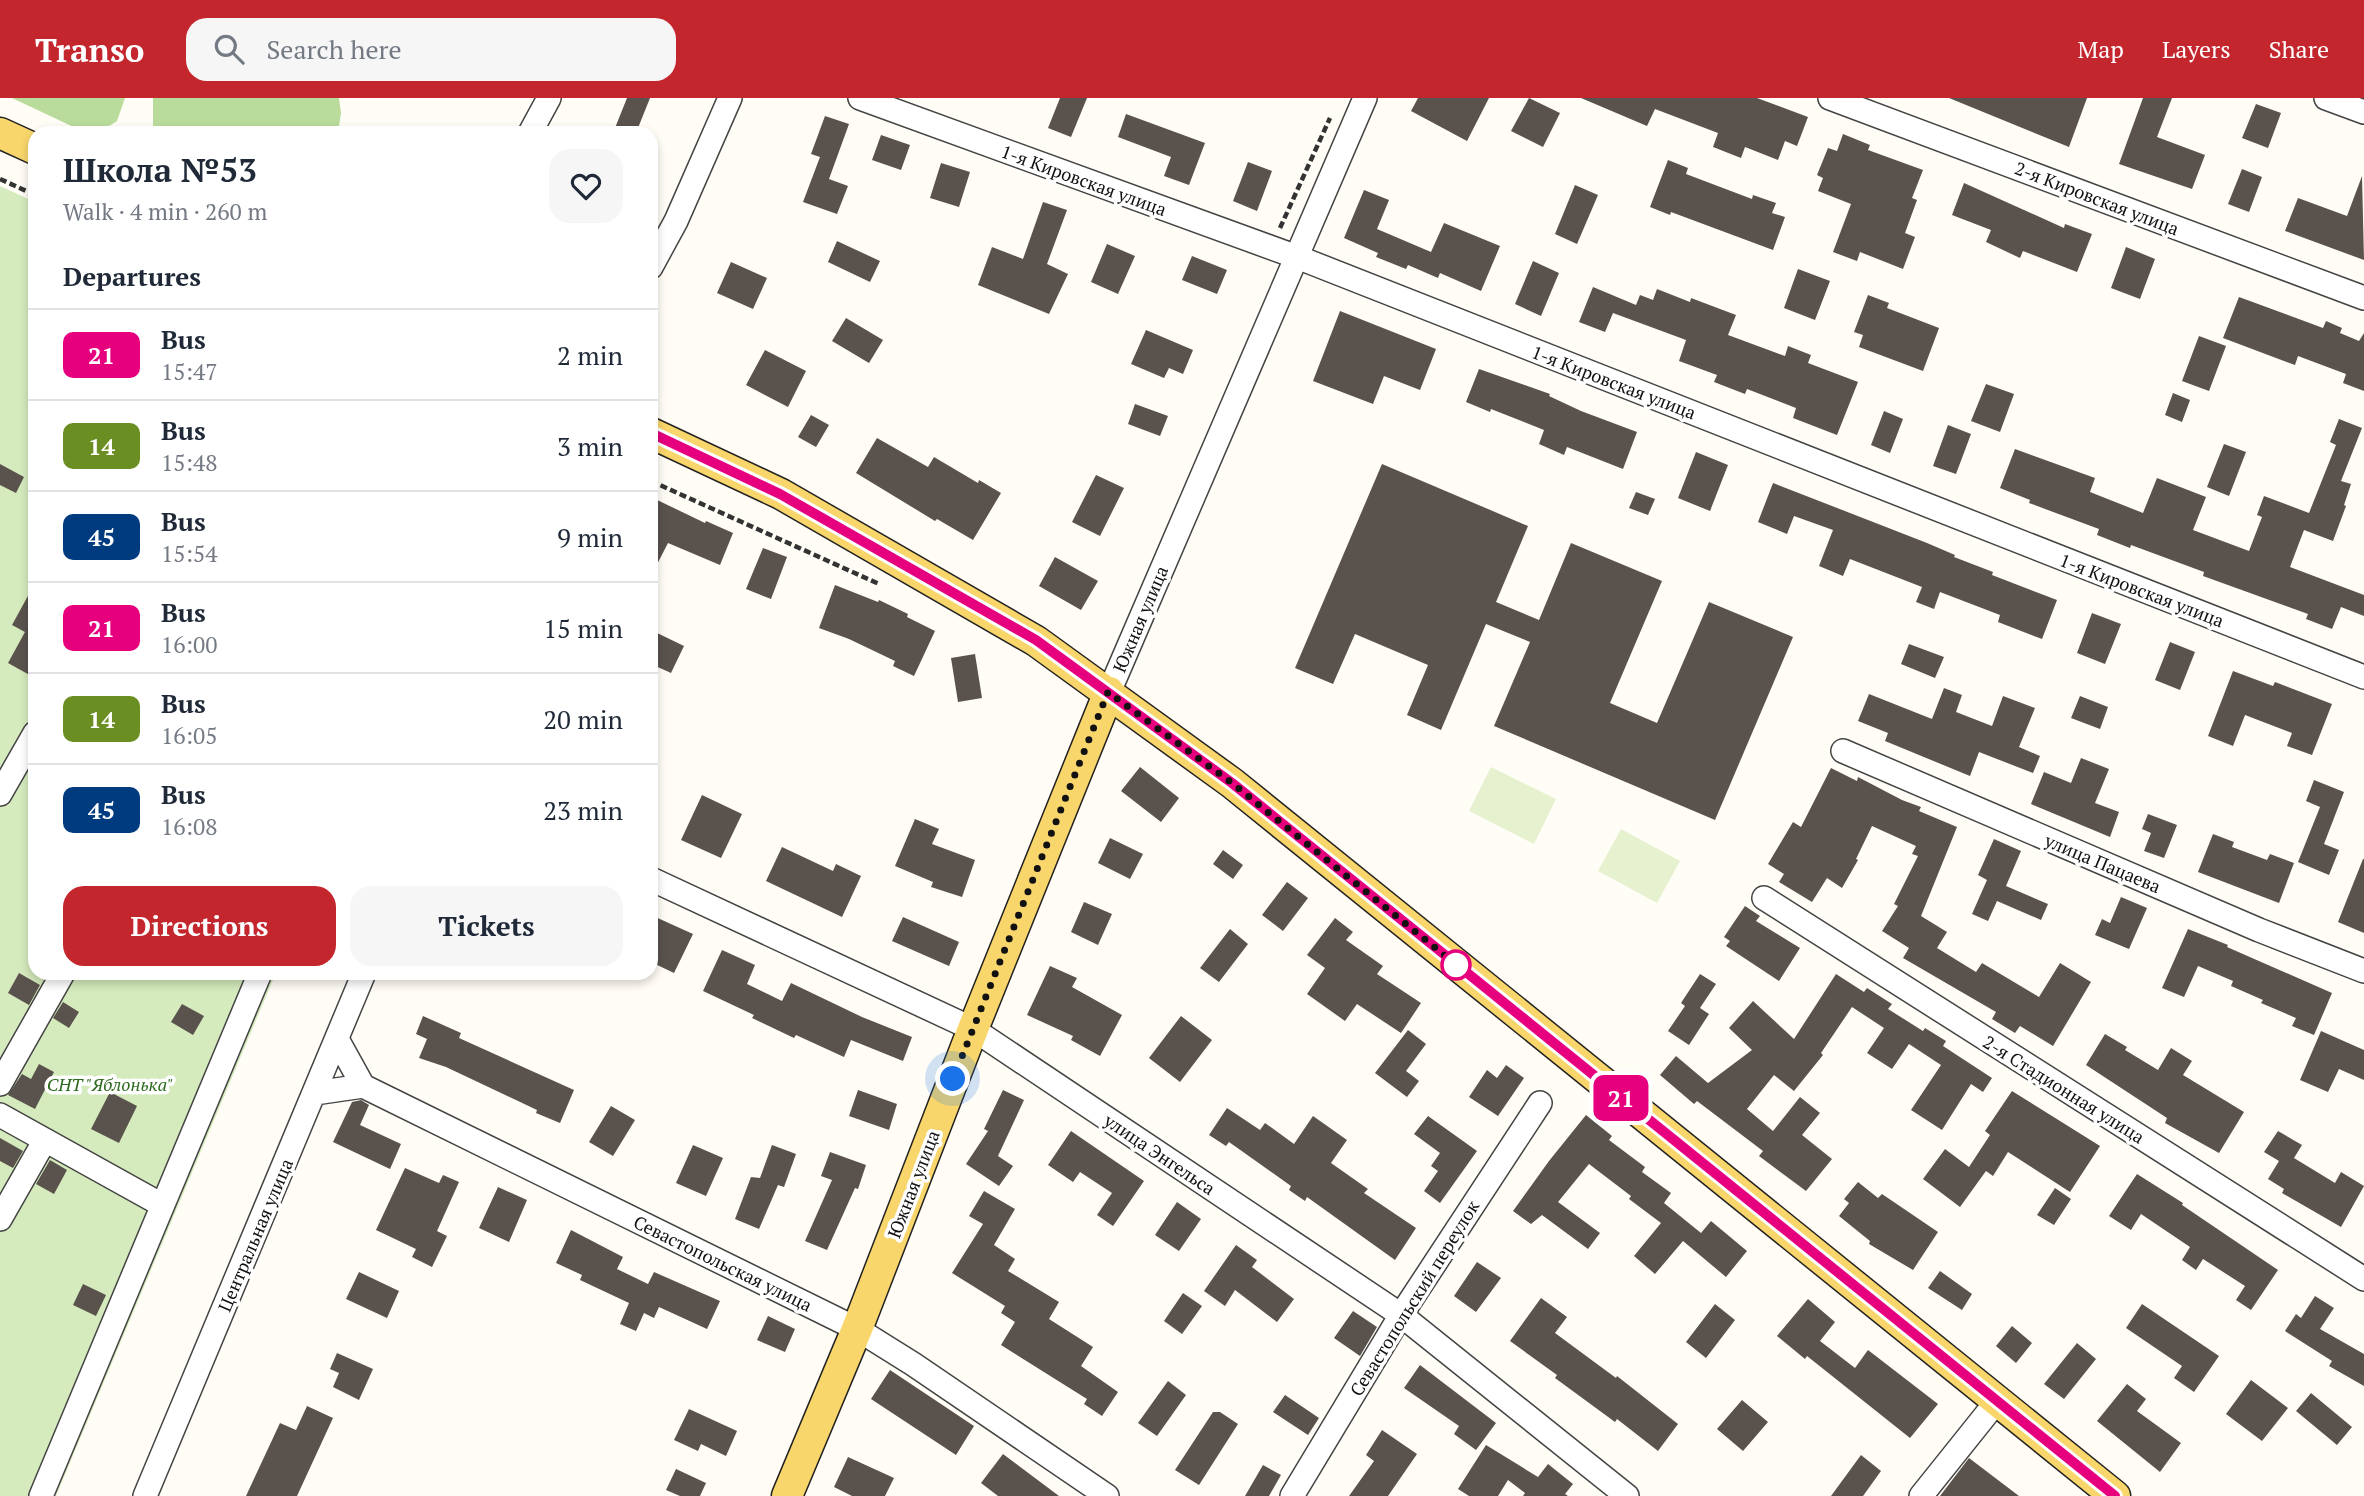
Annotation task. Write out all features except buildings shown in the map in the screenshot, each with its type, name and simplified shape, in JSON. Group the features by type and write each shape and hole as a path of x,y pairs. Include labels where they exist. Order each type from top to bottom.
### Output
{"main road":[{"path":"0,133 28,146"},
{"path":"658,436 780,494 1036,640 1108,692 1232,783 2115,1496"},
{"name":"Южная улица","path":"787,1496 857,1329 1108,692"}],"street":[{"path":"534,126 549,98"},
{"path":"658,254 676,221 730,98"},
{"name":"1-я Кировская улица","path":"860,98 1297,257 2364,677"},
{"name":"Южная улица","path":"1108,692 1365,98"},
{"name":"2-я Кировская улица","path":"1830,98 2364,298"},
{"path":"2326,98 2364,113"},
{"path":"0,794 28,745"},
{"name":"улица Пацаева","path":"1843,751 2259,930 2364,971"},
{"name":"улица Энгельса","path":"658,882 973,1029 1401,1315 1628,1496"},
{"name":"2-я Стадионная улица","path":"1764,898 2364,1279"},
{"path":"0,1084 59,980"},
{"path":"41,1496 257,980"},
{"name":"Центральная улица","path":"145,1496 361,980"},
{"path":"314,1093 363,1086 337,1038"},
{"name":"Севастопольская улица","path":"363,1086 857,1329 1107,1496"},
{"name":"Севастопольский переулок","path":"1292,1496 1401,1315 1540,1103"},
{"path":"0,1115 162,1205"},
{"path":"0,1219 45,1140"},
{"path":"1921,1496 1997,1401"}],"path":[{"path":"1271,247 1333,110"},
{"path":"0,179 28,192"},
{"path":"658,484 879,584"}],"green space":[{"path":"12,98 125,98 117,121 109,126 72,126"},
{"path":"153,98 339,98 341,113 339,126 153,126"},
{"name":"СНТ \"Яблонька\"","path":"0,186 28,199 28,980 273,980 56,1496 0,1496"},
{"path":"1491,767 1556,799 1534,844 1469,811"},
{"path":"1621,829 1680,861 1657,903 1598,871"}],"bus line":[{"name":"21","path":"658,436 780,494 1036,640 1108,692 1232,783 2115,1496"}],"route":[{"path":"953,1079 1108,692 1232,783 1459,967 1456,965"}]}
